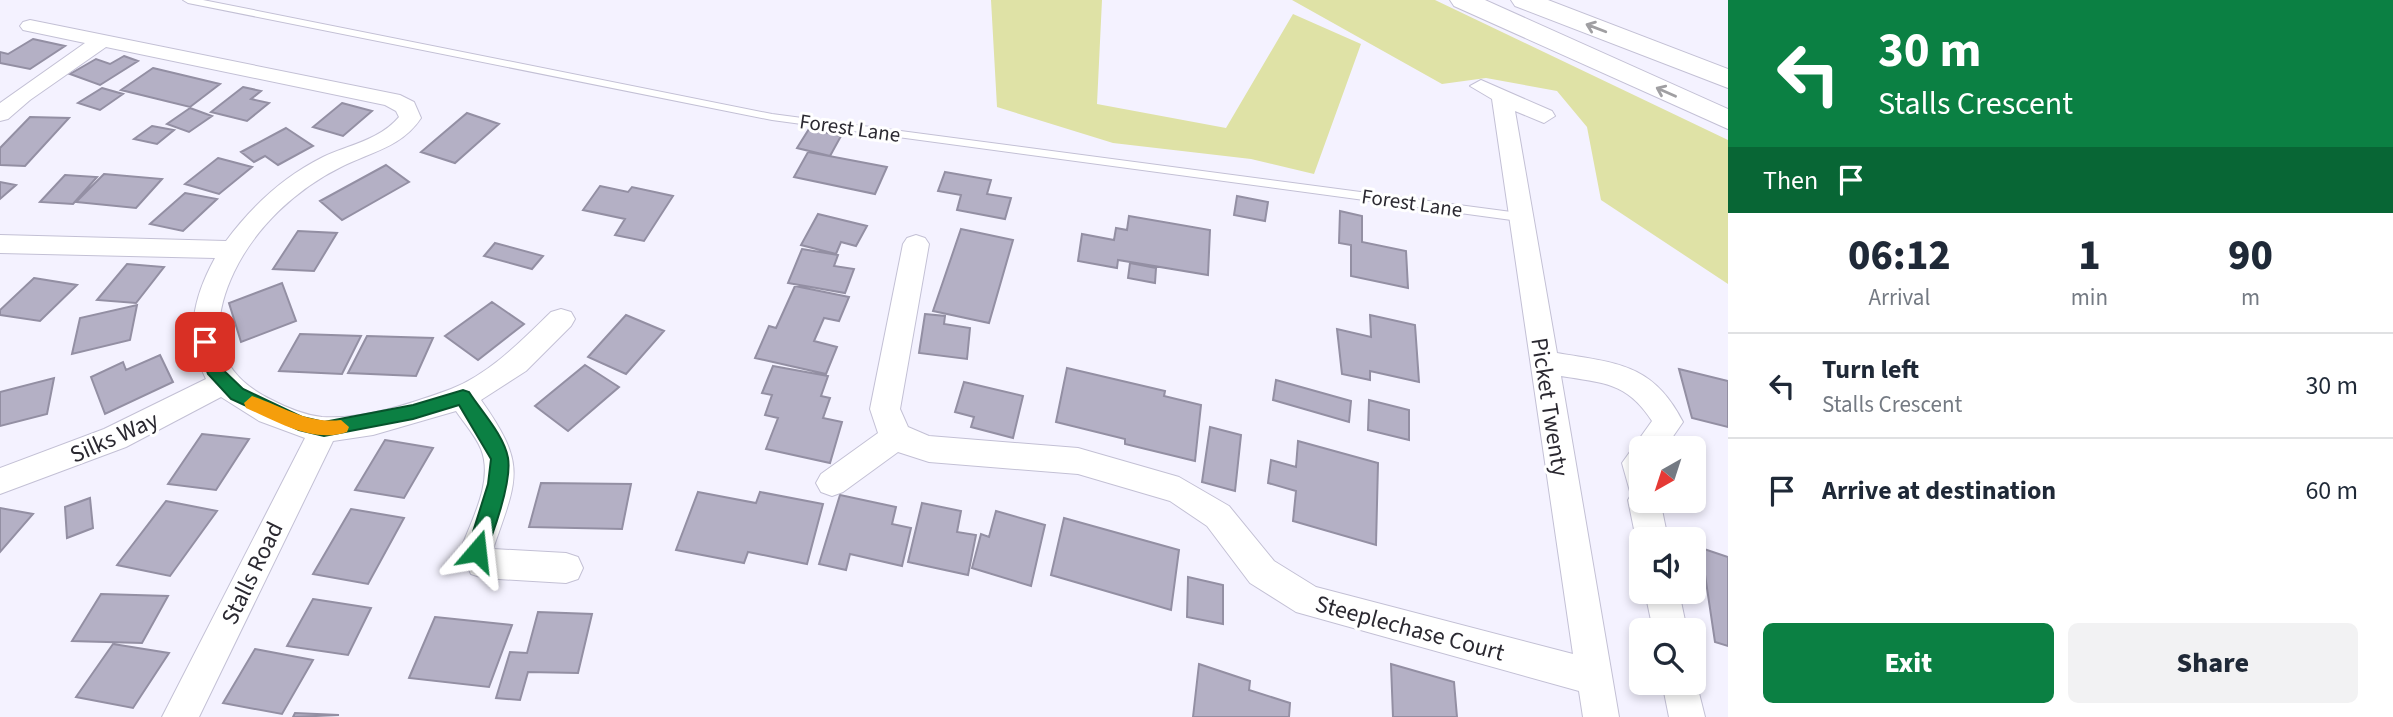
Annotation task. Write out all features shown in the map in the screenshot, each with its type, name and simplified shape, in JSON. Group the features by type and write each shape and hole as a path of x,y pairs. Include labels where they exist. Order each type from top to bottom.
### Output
{"highway":[{"path":"1464,0 1728,120"},
{"path":"1524,0 1728,79"},
{"path":"1585,0 1728,54"}],"street":[{"path":"30,26 327,85 391,100 410,111 410,118 388,137 331,162 295,184 260,216 235,250 210,298 205,327 207,355 223,383 255,405 299,423 324,429 413,412 463,397 516,363 561,319"},
{"path":"0,114 22,95 102,41"},
{"name":"Picket Twenty","path":"1545,116 1491,91 1519,218 1601,717"},
{"path":"0,244 235,250"},
{"path":"832,484 897,436 888,423 885,409 916,244"},
{"path":"1543,362 1622,375 1650,394 1668,422 1657,436"},
{"name":"Silks Way","path":"0,481 115,438 223,383"},
{"path":"463,397 496,448 499,459 497,484 477,551 483,563 566,568"},
{"name":"Stalls Road","path":"180,717 324,429"},
{"name":"Steeplechase Court","path":"897,436 910,444 929,449 1078,461 1179,490 1218,516 1262,572 1308,601 1594,677"},
{"path":"1683,695 1687,717"}],"lane":[{"name":"Forest Lane","path":"188,0 772,117 1519,218"}],"green space":[{"path":"991,0 1102,0 1097,104 1226,128 1293,14 1361,44 1314,174 1251,159 1113,143 997,107"},
{"path":"1292,0 1435,0 1728,140 1728,284 1601,200 1587,127 1557,91 1486,78 1442,84"}],"building":[{"path":"33,39 65,46 30,69 0,63 0,52 8,54"},
{"path":"124,56 138,61 100,85 70,74 96,59 110,64"},
{"path":"153,68 220,84 190,107 121,90"},
{"path":"243,87 261,91 251,99 269,103 247,121 211,112"},
{"path":"102,88 123,94 100,110 78,103"},
{"path":"342,103 372,111 343,136 313,127"},
{"path":"190,108 212,116 189,132 167,124"},
{"path":"467,113 499,124 455,163 421,152"},
{"path":"30,117 69,118 25,166 0,165 0,148"},
{"path":"152,126 174,130 157,144 134,139"},
{"path":"286,128 313,146 278,165 265,156 254,162 241,152"},
{"path":"809,129 841,136 830,156 797,148"},
{"path":"808,152 887,167 875,194 794,177"},
{"path":"218,158 252,167 219,194 185,184"},
{"path":"386,165 409,182 342,220 320,201"},
{"path":"945,172 991,180 987,194 1011,198 1005,219 957,210 961,195 938,191"},
{"path":"104,174 162,179 136,208 76,202"},
{"path":"65,175 97,177 73,204 40,202"},
{"path":"0,182 16,185 0,199"},
{"path":"600,186 628,192 632,187 673,196 644,241 615,235 625,219 583,210"},
{"path":"185,193 217,199 183,231 150,224"},
{"path":"1237,196 1268,202 1265,221 1234,215"},
{"path":"1340,211 1362,216 1362,242 1406,251 1408,288 1351,276 1351,245 1339,243"},
{"path":"818,214 867,226 856,246 841,242 836,254 801,245"},
{"path":"1129,216 1210,230 1208,275 1118,260 1117,268 1078,261 1082,234 1114,240 1116,228 1127,230"},
{"path":"961,229 1013,240 989,323 933,311"},
{"path":"298,231 337,233 314,271 273,269"},
{"path":"495,243 543,256 532,269 484,256"},
{"path":"802,249 838,255 834,266 854,269 845,293 788,283"},
{"path":"1130,263 1156,268 1155,283 1128,278"},
{"path":"127,264 164,267 136,303 97,300"},
{"path":"34,278 77,285 40,321 0,315 0,310"},
{"path":"282,283 296,321 241,342 229,303"},
{"path":"795,286 849,297 839,321 824,318 814,341 837,347 826,374 755,358 769,326 776,328"},
{"path":"492,302 524,324 478,360 445,336"},
{"path":"137,305 130,340 72,354 80,318"},
{"path":"925,314 945,316 944,324 970,328 967,359 919,353"},
{"path":"626,315 664,331 626,374 588,357"},
{"path":"1370,315 1415,325 1419,382 1370,371 1370,380 1342,374 1337,329 1371,337"},
{"path":"300,334 361,336 342,374 279,371"},
{"path":"367,336 433,338 416,376 348,373"},
{"path":"160,355 173,382 105,414 91,377 123,362 126,370"},
{"path":"585,365 619,387 568,431 535,406"},
{"path":"773,366 828,376 821,396 830,398 823,418 842,422 830,463 766,449 778,418 765,415 772,395 762,393"},
{"path":"1067,368 1165,391 1164,396 1201,405 1195,461 1125,444 1125,439 1056,422"},
{"path":"1679,369 1728,381 1728,427 1692,418"},
{"path":"54,378 47,414 0,426 0,392"},
{"path":"1276,380 1351,401 1349,422 1273,400"},
{"path":"964,382 1023,396 1013,438 971,427 974,417 955,412"},
{"path":"1369,400 1409,410 1409,440 1368,430"},
{"path":"1210,427 1241,435 1235,491 1202,482"},
{"path":"202,434 249,439 216,490 168,484"},
{"path":"385,440 433,448 404,498 355,490"},
{"path":"1298,441 1378,463 1376,545 1293,521 1296,491 1268,483 1271,460 1296,467"},
{"path":"541,483 631,484 622,529 529,527"},
{"path":"698,492 756,503 760,492 823,504 807,564 748,552 744,563 676,550"},
{"path":"840,495 896,507 892,524 911,528 902,566 850,554 846,570 819,564"},
{"path":"90,498 93,528 67,538 65,507"},
{"path":"166,501 217,511 170,576 117,565"},
{"path":"922,503 961,511 957,532 976,535 968,575 908,562"},
{"path":"0,508 33,514 0,552"},
{"path":"351,509 404,518 368,584 313,574"},
{"path":"996,511 1045,525 1031,586 972,568 981,534 989,537"},
{"path":"1064,518 1179,550 1171,610 1051,575"},
{"path":"1706,550 1728,557 1728,646 1715,642 1706,582"},
{"path":"1188,577 1223,585 1223,624 1187,617"},
{"path":"101,594 168,596 142,643 72,641"},
{"path":"313,599 371,608 348,655 287,646"},
{"path":"538,612 592,614 578,673 528,672 520,700 496,698 510,652 527,653"},
{"path":"435,617 512,625 489,687 409,678"},
{"path":"113,644 169,653 133,708 76,697"},
{"path":"255,649 313,660 282,714 223,703"},
{"path":"1199,664 1250,681 1249,690 1290,703 1289,717 1193,717"},
{"path":"1391,664 1454,682 1457,717 1393,717"},
{"path":"295,713 339,715 293,717"}],"slow traffic":[{"path":"252,403 299,423 324,429 341,427"}],"route":[{"path":"205,342 213,370 223,383 237,394 255,405 299,423 324,429 413,412 463,397 496,448 499,459 497,484 477,551"}]}
